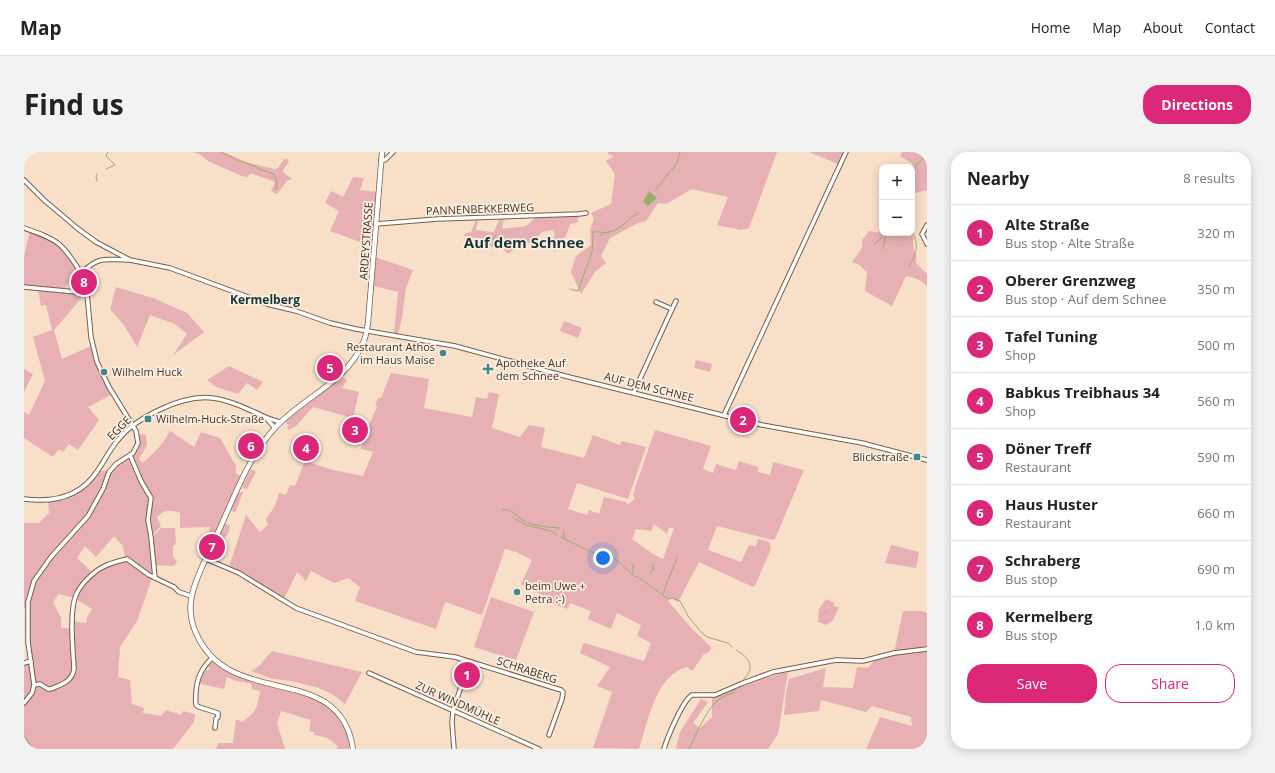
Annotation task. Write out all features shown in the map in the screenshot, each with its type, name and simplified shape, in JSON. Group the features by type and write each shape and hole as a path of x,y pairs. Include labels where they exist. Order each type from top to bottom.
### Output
{"main road":[{"name":"ARDEYSTRASSE","path":"353,749 348,731 342,718 333,708 323,701 301,692 242,677 229,671 212,658 196,634 192,620 191,596 197,578 252,460 260,447 280,422 338,378 358,354 364,342 370,302 382,152"}],"street":[{"path":"381,160 385,160 393,152"},
{"path":"724,415 846,152"},
{"path":"24,180 44,200 96,242 130,260"},
{"name":"PANNENBEKKERWEG","path":"376,224 437,219 586,213"},
{"path":"927,225 922,234 927,244"},
{"path":"24,228 56,241 66,251 81,273 87,293 91,337 97,362 109,387 138,437 137,448 130,456 116,464 109,472 104,489 88,516 51,557 34,581 28,602 28,642 34,685 32,694 24,702"},
{"path":"81,273 90,265 100,260 110,258 130,260 170,268 267,304 330,323 366,330"},
{"path":"24,287 87,293"},
{"path":"634,392 676,301"},
{"path":"656,302 672,308"},
{"name":"AUF DEM SCHNEE","path":"366,330 455,346 762,425 868,444 927,460"},
{"name":"EGGE","path":"24,499 40,500 60,498 69,496 79,491 94,476 115,444 133,426 146,416 184,400 213,398 227,401 266,418 280,422"},
{"name":"EGGE","path":"266,418 274,428"},
{"path":"130,456 150,498 148,520 155,578"},
{"name":"SCHRABERG","path":"206,559 239,573 294,608 416,652 455,657 561,690 563,692 562,699 548,735"},
{"path":"34,685 40,684 48,689 51,689 73,676 72,618 76,594 93,575 105,566 127,560 155,578 174,587 179,592 191,596"},
{"path":"664,749 679,712 692,695 716,695 743,683 774,672 836,660 863,661 894,653 927,649"},
{"path":"212,658 200,672 196,683 196,705 218,713 215,728"},
{"path":"24,662 30,661"},
{"path":"454,749 452,722 453,711 469,662"},
{"name":"ZUR WINDMÜHLE","path":"369,673 539,749"},
{"path":"546,725 552,728"}],"shaded area":[{"path":"193,152 223,152 249,163 274,169 278,168 284,159 287,159 289,162 283,172 292,179 287,181 277,194 271,191 275,182 251,173 247,177 242,176 208,161 199,154"},
{"path":"607,152 777,152 749,228 741,230 717,225 728,197 692,189 666,204 658,203 646,221 638,223 610,238 601,256 606,263 595,272 581,294 571,272 576,256 591,245 590,230 594,219 591,213 611,204 615,174 606,161 614,156"},
{"path":"809,152 844,152 838,164"},
{"path":"902,152 927,152 927,190 915,193 915,164 900,156"},
{"path":"353,177 364,178 360,190 376,192 371,246 330,231 339,211 325,203 331,191 343,197"},
{"path":"649,191 657,198 648,206 643,202"},
{"path":"579,216 577,223 570,224 566,236 554,252 554,244 550,243 555,235 553,230 542,232 533,243 523,243 508,254 502,248 489,246 489,240 464,236 466,233 471,232 476,220 478,221 476,230 494,232 500,218 504,218 502,229 526,226 536,217"},
{"path":"30,231 52,240 66,251 78,271 64,289 24,286 24,256"},
{"path":"869,231 878,233 879,231 879,236 913,236 913,247 916,263 927,274 927,286 917,279 906,276 892,306 865,291 867,272 858,264 852,262 862,248 862,240"},
{"path":"375,257 413,270 406,288 398,334 394,333 398,292 374,286"},
{"path":"116,287 153,298 187,313 204,332 173,355 187,334 175,324 150,315 137,347 124,325 110,309"},
{"path":"38,290 85,294 54,330 62,359 91,346 95,363 111,395 88,407 99,420 78,450 69,444 63,452 59,449 53,457 24,438 24,412 29,415 45,381 33,337 52,330 46,305 41,306"},
{"path":"564,321 582,328 578,338 560,331"},
{"path":"696,360 712,364 710,372 694,368"},
{"path":"229,366 263,382 257,390 247,383 238,394 216,387 207,380"},
{"path":"24,369 33,374 24,392"},
{"path":"391,373 429,379 424,408 472,417 476,397 487,399 489,392 499,394 492,428 520,437 529,425 545,428 541,447 584,458 593,435 620,445 622,441 646,447 628,499 577,483 568,509 587,515 589,510 599,514 604,497 626,502 627,505 635,499 633,494 655,430 711,446 703,469 713,473 716,464 736,470 739,461 758,467 758,472 770,475 773,462 804,470 775,539 773,540 717,526 708,550 741,562 749,545 756,546 758,539 769,542 771,549 755,586 753,587 699,562 678,602 671,598 668,601 693,630 711,647 711,649 708,653 704,654 692,671 687,667 676,672 667,679 654,701 639,749 593,748 612,692 597,686 610,667 580,653 583,644 585,643 644,661 651,643 637,636 641,625 617,613 611,629 588,619 591,611 570,603 568,609 539,599 540,594 521,584 532,560 516,552 505,549 482,615 445,602 436,629 355,601 360,587 348,578 334,583 311,571 306,581 297,572 284,599 229,567 246,515 260,532 268,525 266,519 275,506 279,493 286,495 290,485 295,486 305,461 333,470 363,476 373,452 361,449 377,407 375,406 378,398 381,398","holes":["654,524 667,534 669,528 674,528 663,559 653,554 632,539 636,529 651,531"]},
{"path":"342,377 347,380 342,388 359,392 353,418 313,407 296,426 289,430 287,427 289,425 286,421"},
{"path":"170,431 194,447 201,432 220,438 236,466 236,474 242,476 212,541 203,538 205,534 208,535 210,527 180,528 180,513 170,511 165,511 157,517 161,526 152,536 149,520 151,501 150,494 147,520 153,576 130,559 125,558 123,546 114,536 96,557 85,546 77,558 93,573 81,586 74,598 59,594 53,602 61,618 61,628 75,629 74,616 76,622 86,623 87,617 92,609 76,599 77,595 88,581 101,569 126,561 152,578 137,621 120,647 118,677 130,680 132,704 144,708 143,713 161,716 166,710 181,715 183,711 195,714 194,722 173,749 24,749 24,662 32,658 29,607 24,608 24,523 39,523 49,513 48,501 65,498 84,489 100,471 108,471 110,473 116,466 137,450 140,440 139,434 146,435 147,445 139,459 142,463 158,448"},
{"path":"251,469 256,472 247,489 243,488 243,485"},
{"path":"243,492 235,513 231,510 238,493"},
{"path":"225,523 230,526 229,532 218,547 219,536"},
{"path":"161,528 175,528 176,544 173,546 173,557 177,561 175,565 154,565 152,538"},
{"path":"891,545 919,552 916,568 885,563"},
{"path":"491,597 534,612 516,660 474,647"},
{"path":"826,599 834,603 834,606 839,607 833,620 827,625 818,622 819,609"},
{"path":"903,611 922,611 927,613 927,649 894,653"},
{"path":"927,650 927,749 866,749 880,717 912,726 911,717 872,706 866,712 821,700 819,711 784,715 789,679 826,668 823,687 853,688 857,667 868,668 875,660 887,656"},
{"path":"272,651 362,672 345,704 332,694 319,688 292,681 273,679 251,671 259,666"},
{"path":"213,662 221,668 243,679 260,685 300,694 323,704 333,712 343,726 348,738 349,749 336,749 338,747 336,744 330,740 314,735 314,732 309,731 311,720 281,711 277,723 285,749 216,749 218,743 233,743 236,719 242,722 251,715 256,709 260,691 252,689 251,683 235,681 227,677 224,689 197,683 202,675 210,669 207,665"},
{"path":"788,672 778,734 768,749 676,749 680,732 701,699 708,702 693,723 700,728 712,717 712,697 761,679"}],"waterway":[{"path":"106,169 115,165 106,156 108,152"},
{"path":"221,152 239,161 274,174 277,182 276,190"},
{"path":"655,191 677,163 680,152"},
{"path":"915,169 924,157 925,152"},
{"path":"97,174 97,181"},
{"path":"570,289 578,291 592,252 593,232 605,233 614,231 639,212"},
{"path":"600,236 604,233"},
{"path":"493,239 496,235"},
{"path":"874,245 883,236"},
{"path":"883,249 886,236"},
{"path":"909,267 916,250 916,241 914,236"},
{"path":"502,510 510,511 529,523 539,526 559,528"},
{"path":"515,519 526,525 551,531 557,535"},
{"path":"563,531 565,539 591,552 612,556 634,576 638,577 668,599 673,598 680,601 688,616 701,632 707,637 728,643 732,647"},
{"path":"561,537 565,539"},
{"path":"663,594 677,557"},
{"path":"650,574 653,569 653,563"},
{"path":"633,564 633,573"},
{"path":"736,650 746,657 750,665 748,673 740,683"},
{"path":"689,749 708,711 716,702 726,695 733,693 735,689"},
{"path":"24,735 33,749"}],"place":[{"name":"Kermelberg","path":"84,282"},
{"name":"Restaurant Athos im Haus Maise","path":"443,353"},
{"name":"Döner Treff","path":"330,368"},
{"name":"Apotheke Auf dem Schnee","path":"488,369"},
{"name":"Wilhelm Huck","path":"104,372"},
{"name":"Wilhelm-Huck-Straße","path":"148,419"},
{"name":"Oberer Grenzweg","path":"743,420"},
{"name":"Tafel Tuning","path":"355,430"},
{"name":"Haus Huster","path":"251,446"},
{"name":"Babkus Treibhaus 34","path":"306,448"},
{"name":"Blickstraße","path":"917,457"},
{"name":"Schraberg","path":"212,547"},
{"name":"beim Uwe + Petra :-)","path":"517,592"},
{"name":"Alte Straße","path":"467,675"}],"district":[{"name":"Auf dem Schnee","path":"524,243"},
{"name":"Kermelberg","path":"265,300"}]}
